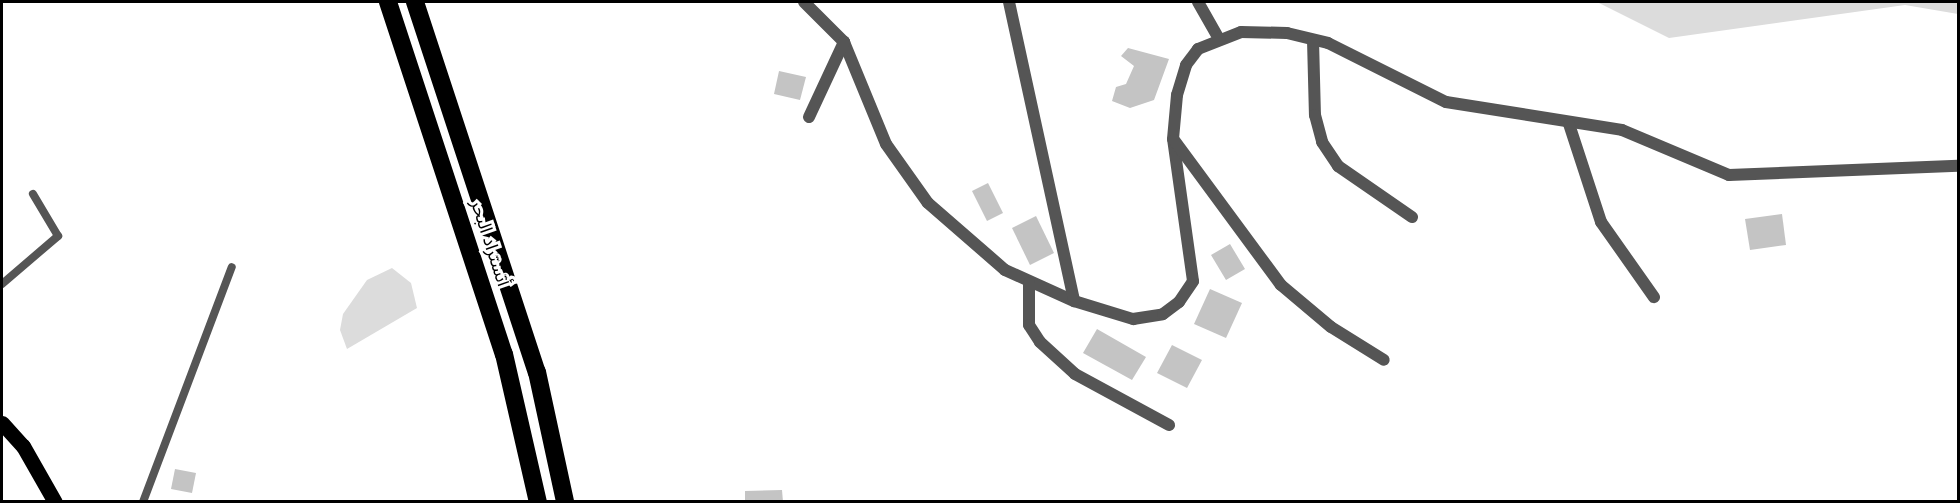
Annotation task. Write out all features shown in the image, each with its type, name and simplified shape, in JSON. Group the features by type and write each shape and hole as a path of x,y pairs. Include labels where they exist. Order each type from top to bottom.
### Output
{"highway":[{"name":"أتستراد البحر","path":"388,2 504,354 538,501"},
{"name":"أتستراد البحر","path":"415,2 530,351 565,501"}],"main road":[{"path":"2,423 23,446 55,501"}],"street":[{"path":"804,2 844,42 886,144 910,183 971,244 1029,283 1074,301 1133,319 1163,314 1179,302 1193,281 1173,139 1186,65 1198,49 1241,32 1287,33 1313,40 1446,102 1569,124 1622,130 1651,139 1691,163 1729,175 1959,166"},
{"path":"1009,2 1074,301"},
{"path":"1198,2 1219,39"},
{"path":"1313,40 1315,115 1322,142 1338,166 1412,217"},
{"path":"809,117 844,42"},
{"path":"1569,124 1601,222 1654,297"},
{"path":"1173,139 1281,285 1331,327 1384,360"},
{"path":"1029,283 1029,325 1040,342 1074,374 1169,425"}],"lane":[{"path":"2,284 58,236 33,194"},
{"path":"143,501 232,267"}],"shaded area":[{"path":"1597,2 1958,2 1958,14 1905,5 1669,38"},
{"path":"392,268 411,283 417,308 347,349 340,330 343,314 367,280"}],"building":[{"path":"1128,48 1169,59 1154,100 1130,108 1112,101 1116,87 1126,84 1134,66 1121,56"},
{"path":"779,71 806,77 800,100 774,94"},
{"path":"988,183 1003,213 987,221 972,191"},
{"path":"1782,214 1786,245 1750,250 1745,219"},
{"path":"1036,216 1054,253 1030,265 1012,228"},
{"path":"1230,244 1245,269 1226,280 1211,255"},
{"path":"1210,289 1242,303 1226,338 1194,324"},
{"path":"1097,329 1146,357 1132,380 1083,353"},
{"path":"1172,345 1202,360 1187,388 1157,373"},
{"path":"175,469 196,473 192,493 171,489"},
{"path":"782,490 783,502 745,502 745,491"}]}
